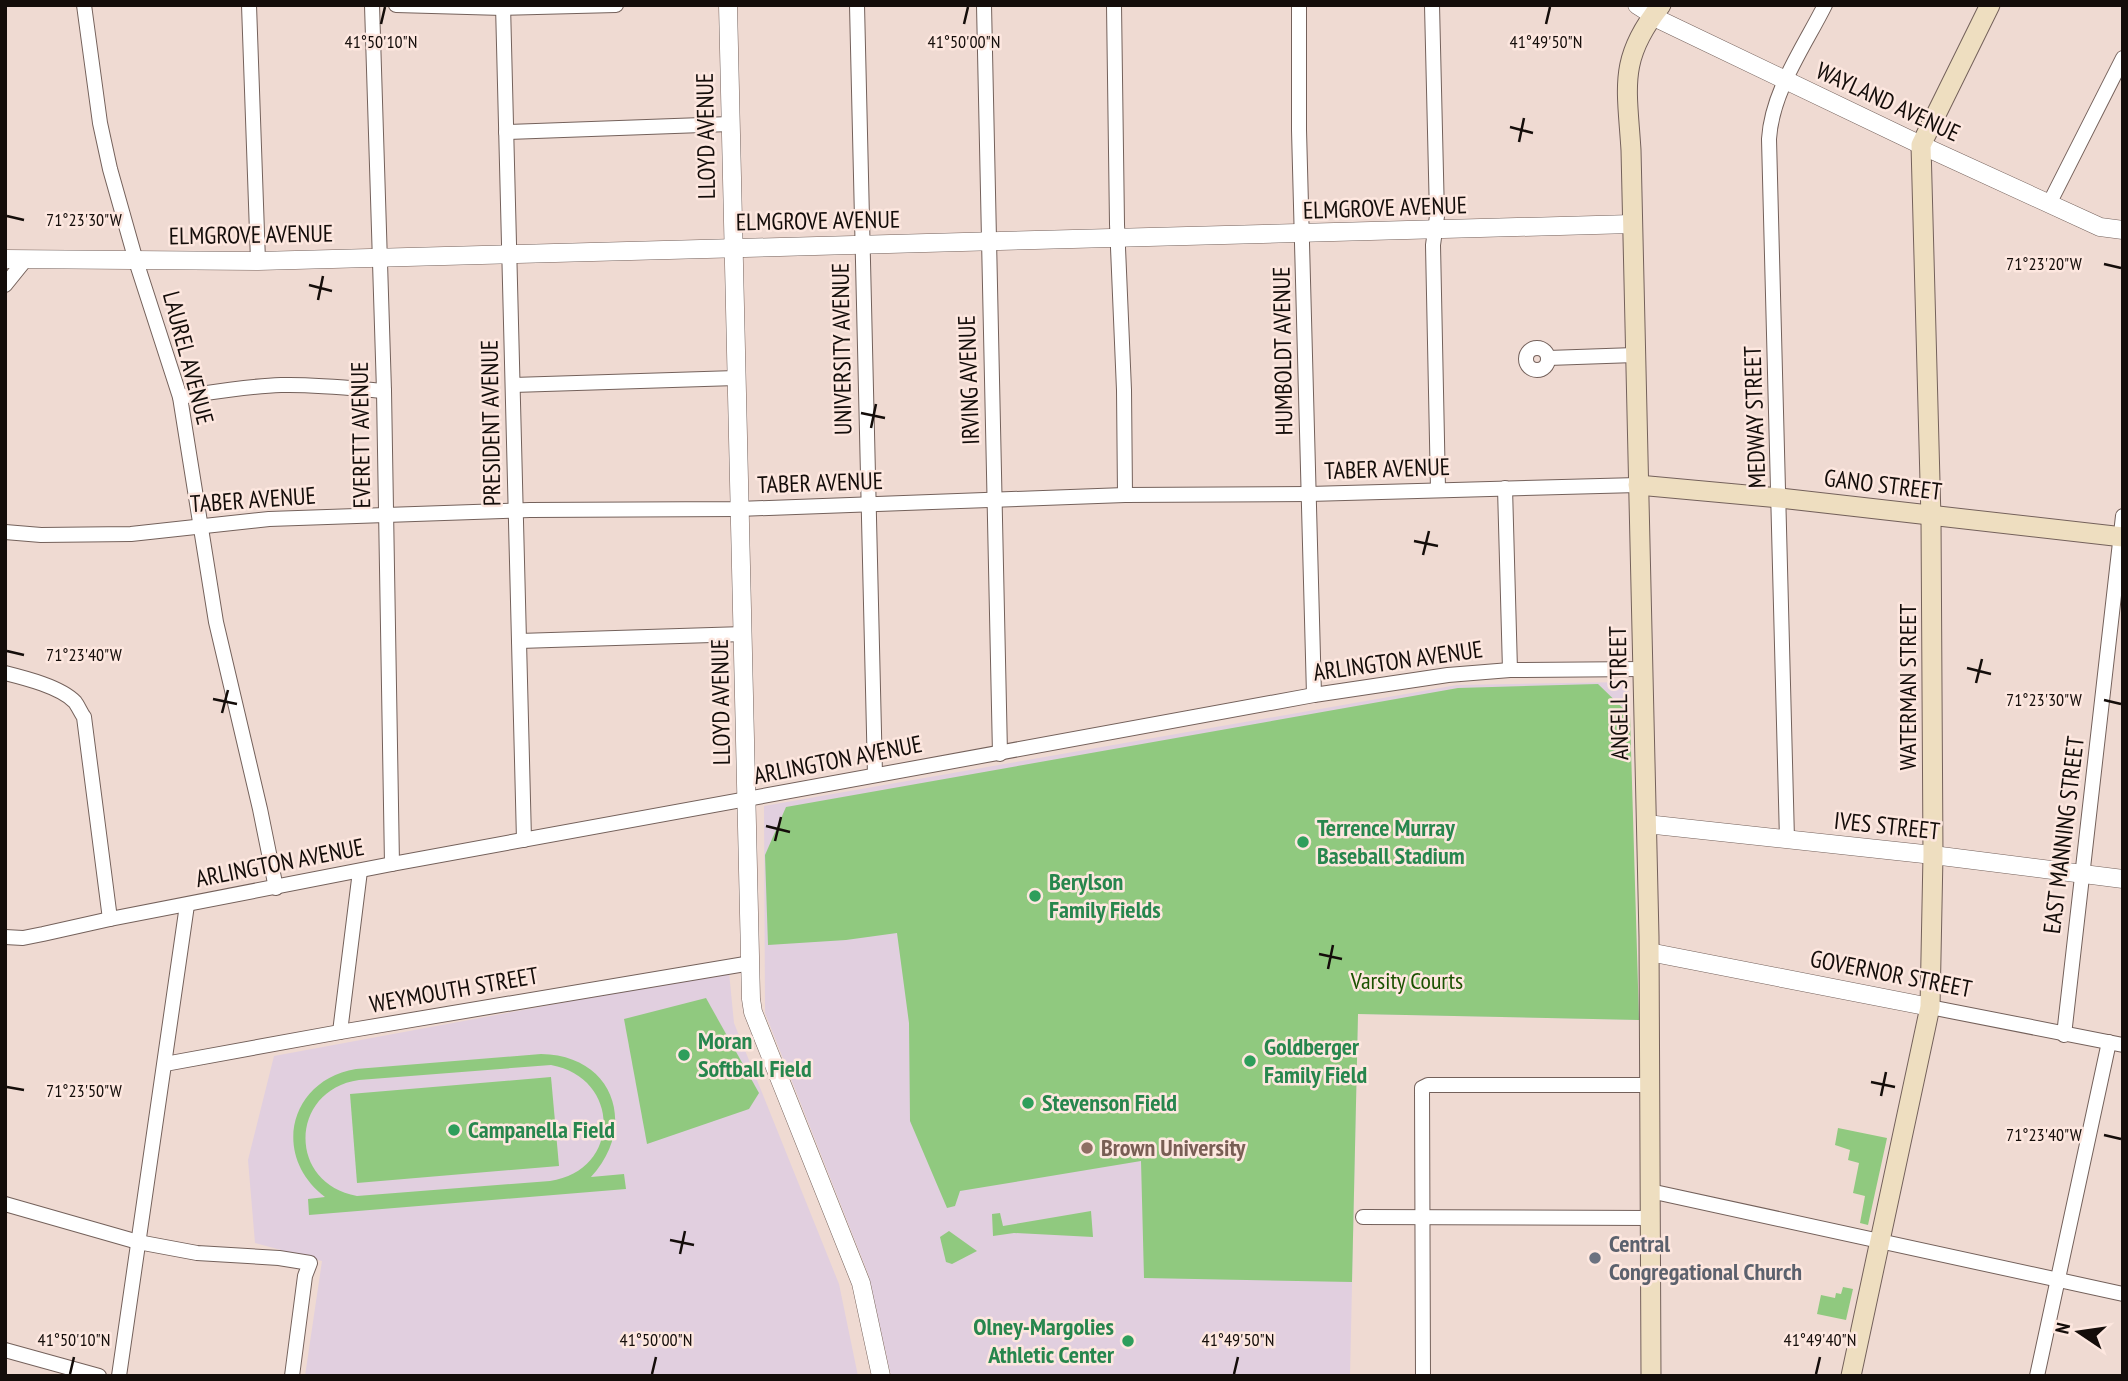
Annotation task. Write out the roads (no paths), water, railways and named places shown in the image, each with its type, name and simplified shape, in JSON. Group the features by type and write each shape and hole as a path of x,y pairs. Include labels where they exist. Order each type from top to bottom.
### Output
{"main road":[{"name":"WATERMAN STREET","path":"1851,1376 1930,1007 1933,855 1931,516 1921,145 1990,5"},
{"name":"ANGELL STREET","path":"1650,9 1636,41 1628,73 1649,952 1651,1376"},
{"name":"GANO STREET","path":"1638,485 1780,498 2121,537"}],"street":[{"name":"LAUREL AVENUE","path":"84,5 100,123 110,169 136,261 180,397 216,622 276,888"},
{"path":"249,5 258,261"},
{"name":"EVERETT AVENUE","path":"372,5 384,391 392,864"},
{"path":"396,5 615,5"},
{"name":"LLOYD AVENUE","path":"728,5 738,509 744,634 753,1012 862,1283 881,1376"},
{"name":"UNIVERSITY AVENUE","path":"858,5 875,775"},
{"name":"IRVING AVENUE","path":"984,5 1000,754"},
{"path":"1114,5 1125,495"},
{"name":"HUMBOLDT AVENUE","path":"1299,5 1299,130 1314,695"},
{"path":"1432,5 1437,216 1433,246 1438,489"},
{"name":"MEDWAY STREET","path":"1787,840 1769,153 1775,109 1786,80 1825,5"},
{"name":"PRESIDENT AVENUE","path":"503,6 524,839"},
{"name":"WAYLAND AVENUE","path":"1650,9 1786,80 1921,145 2100,227 2123,230"},
{"path":"2049,204 2123,58"},
{"path":"506,132 730,124"},
{"name":"ELMGROVE AVENUE","path":"5,258 258,261 1632,225"},
{"path":"5,285 26,259"},
{"path":"1548,358 1634,355"},
{"path":"513,385 736,378"},
{"path":"180,397 280,385 384,391"},
{"name":"TABER AVENUE","path":"5,531 41,535 131,534 269,520 386,515 738,509 1125,495 1309,494 1638,485"},
{"path":"1505,488 1510,670"},
{"name":"EAST MANNING STREET","path":"2064,1035 2123,516"},
{"path":"519,641 744,634"},
{"name":"ARLINGTON AVENUE","path":"5,937 23,938 524,839 1314,695 1448,675 1510,670 1643,669"},
{"path":"5,673 31,680 64,694 75,702 83,717 110,919"},
{"name":"IVES STREET","path":"1646,824 2123,879"},
{"path":"340,1032 360,871"},
{"path":"119,1376 187,905"},
{"name":"GOVERNOR STREET","path":"1649,952 2116,1044"},
{"name":"WEYMOUTH STREET","path":"165,1064 751,963"},
{"path":"2037,1376 2116,1044"},
{"path":"1423,1376 1422,1088 1428,1085 1650,1085"},
{"path":"1650,1191 2123,1294"},
{"path":"5,1204 138,1242 197,1253 279,1258 310,1263 305,1276 292,1376"},
{"path":"1363,1217 1650,1218"},
{"path":"5,1350 99,1376"}],"place":[{"name":"Terrence Murray Baseball Stadium","path":"1303,842"},
{"name":"Berylson Family Fields","path":"1035,896"},
{"name":"Moran Softball Field","path":"684,1055"},
{"name":"Goldberger Family Field","path":"1250,1061"},
{"name":"Stevenson Field","path":"1028,1103"},
{"name":"Campanella Field","path":"454,1130"},
{"name":"Brown University","path":"1087,1148"},
{"name":"Central Congregational Church","path":"1595,1258"},
{"name":"Olney-Margolies Athletic Center","path":"1128,1341"}],"park label":[{"name":"Varsity Courts","path":"1407,981"}]}
